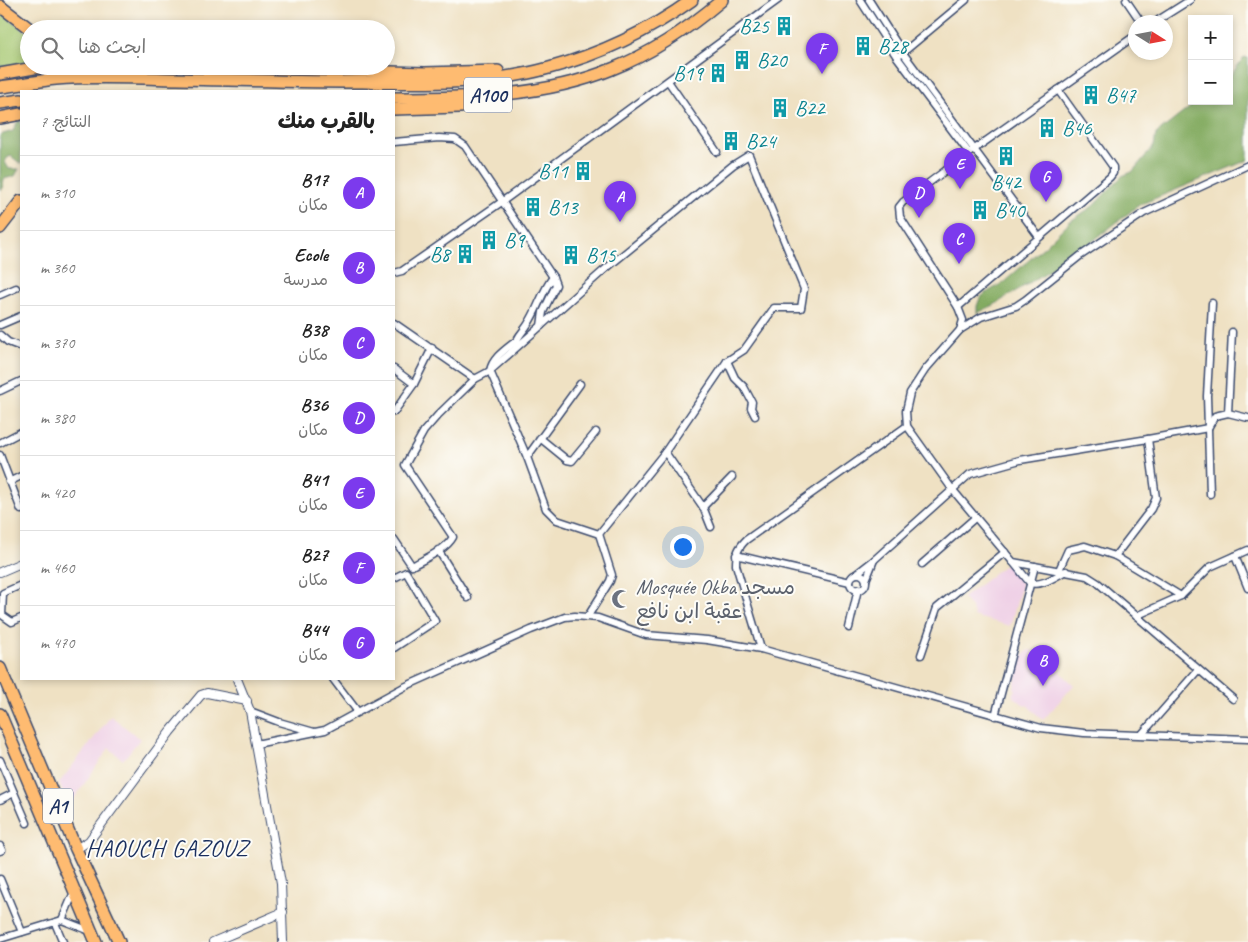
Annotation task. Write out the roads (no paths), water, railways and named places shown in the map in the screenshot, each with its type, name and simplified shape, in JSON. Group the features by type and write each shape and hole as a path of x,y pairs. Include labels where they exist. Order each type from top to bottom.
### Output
{"highway":[{"name":"A100","path":"0,87 57,79 92,78 467,82 550,68 620,43 668,17 692,0"},
{"name":"A100","path":"395,98 461,97 498,94 551,87 581,80 612,70 643,55 676,36 722,0"},
{"path":"0,6 20,21"},
{"path":"395,72 470,73 550,68"},
{"path":"0,74 20,70"},
{"path":"395,110 460,107 495,102 522,97 581,80"},
{"path":"0,103 20,100"},
{"path":"0,118 20,114"},
{"path":"0,228 20,202"},
{"name":"A1","path":"0,668 76,849 119,942"},
{"name":"A1","path":"0,714 94,936"}],"street":[{"path":"395,272 402,271 503,201 778,0"},
{"path":"860,0 972,151 1040,237"},
{"path":"868,0 900,55"},
{"path":"900,55 966,0"},
{"path":"1126,0 1136,15"},
{"path":"1166,15 1190,0"},
{"path":"960,330 963,320 958,307 900,217 900,208 903,202 1128,41"},
{"path":"668,80 717,152"},
{"path":"958,307 1113,173 1113,167 1058,90"},
{"path":"395,142 440,138 455,139 465,146 556,284 543,312 541,326"},
{"path":"395,578 438,550 452,540 453,537 405,466 424,431 475,378 490,371 603,271 749,154 804,289 801,308 774,308 744,350 727,361 665,452 599,534"},
{"path":"1181,596 1115,556 1085,546 1068,550 1063,571 1039,584 1030,583 952,489 907,426 906,410 910,393 925,370 960,330 981,317 1020,303 1080,256 1144,212 1248,165"},
{"path":"553,277 544,288 529,323 516,341 498,356 490,371 527,457 546,509 557,520 599,534"},
{"path":"0,295 16,288"},
{"path":"1210,494 1207,396 1212,303"},
{"path":"0,325 20,316"},
{"path":"395,323 475,378"},
{"path":"1228,413 1232,332"},
{"path":"0,335 8,342 20,347"},
{"path":"516,341 516,349"},
{"path":"395,410 414,384 432,348"},
{"path":"727,361 735,378 744,387 752,402 751,408 755,416"},
{"path":"395,370 414,384"},
{"path":"0,391 20,381"},
{"path":"527,457 580,384"},
{"path":"850,582 855,574 874,560 970,474 1020,460 1148,440 1208,428 1215,416 1228,413 1248,418"},
{"path":"762,649 738,573 736,555 738,548 746,540 907,426"},
{"path":"540,438 567,460 572,461 596,432"},
{"path":"0,443 20,433"},
{"path":"1115,556 1152,509 1156,498 1148,440"},
{"path":"665,452 703,507 711,527"},
{"path":"0,455 20,508"},
{"path":"9,482 20,476"},
{"path":"703,507 732,477"},
{"path":"922,564 976,517"},
{"path":"588,616 612,575 599,534"},
{"path":"395,540 412,566"},
{"path":"438,550 468,598"},
{"path":"1136,616 1181,596 1210,567 1248,550"},
{"path":"921,655 937,608 1005,552"},
{"path":"736,555 850,582 852,586 858,589"},
{"path":"1235,556 1248,588"},
{"path":"858,589 864,586 874,560"},
{"path":"1013,562 1086,576 1098,583 1233,699"},
{"path":"0,572 20,563"},
{"path":"995,716 1035,566"},
{"path":"395,647 435,621 406,572"},
{"path":"855,574 862,575 866,580"},
{"path":"20,586 3,594 2,615 12,622 20,618"},
{"path":"849,628 858,589"},
{"path":"256,744 329,728 404,687 531,630 565,617 588,616 646,636 707,640 762,649 1041,728 1084,733 1248,739"},
{"path":"1142,734 1198,670"},
{"path":"237,680 250,711 282,890 283,942"},
{"path":"335,680 358,712"},
{"path":"76,849 89,842 170,732 201,695 207,693 246,701"},
{"path":"250,711 279,722 316,732"},
{"path":"0,760 27,823"},
{"path":"0,800 14,794"},
{"path":"0,846 2,850 0,852"},
{"path":"0,879 22,932"},
{"path":"63,942 58,921 74,891"},
{"path":"213,942 282,912"},
{"path":"0,939 58,921 94,936"}],"place":[{"name":"B25","path":"784,26"},
{"name":"B28","path":"863,46"},
{"name":"B20","path":"742,60"},
{"name":"B19","path":"718,73"},
{"name":"B27","path":"822,74"},
{"name":"B47","path":"1091,95"},
{"name":"B22","path":"780,108"},
{"name":"B46","path":"1047,128"},
{"name":"B24","path":"731,141"},
{"name":"B42","path":"1006,156"},
{"name":"B11","path":"583,171"},
{"name":"B41","path":"960,189"},
{"name":"B44","path":"1046,202"},
{"name":"B13","path":"533,207"},
{"name":"B40","path":"980,210"},
{"name":"B36","path":"919,218"},
{"name":"B17","path":"620,222"},
{"name":"B9","path":"489,240"},
{"name":"B8","path":"465,254"},
{"name":"B15","path":"571,255"},
{"name":"B38","path":"959,264"},
{"name":"Mosquée Okba مسجد عقبة ابن نافع","path":"621,599"},
{"name":"Ecole","path":"1043,686"}],"district":[{"name":"HAOUCH GAZOUZ","path":"167,848"}]}
